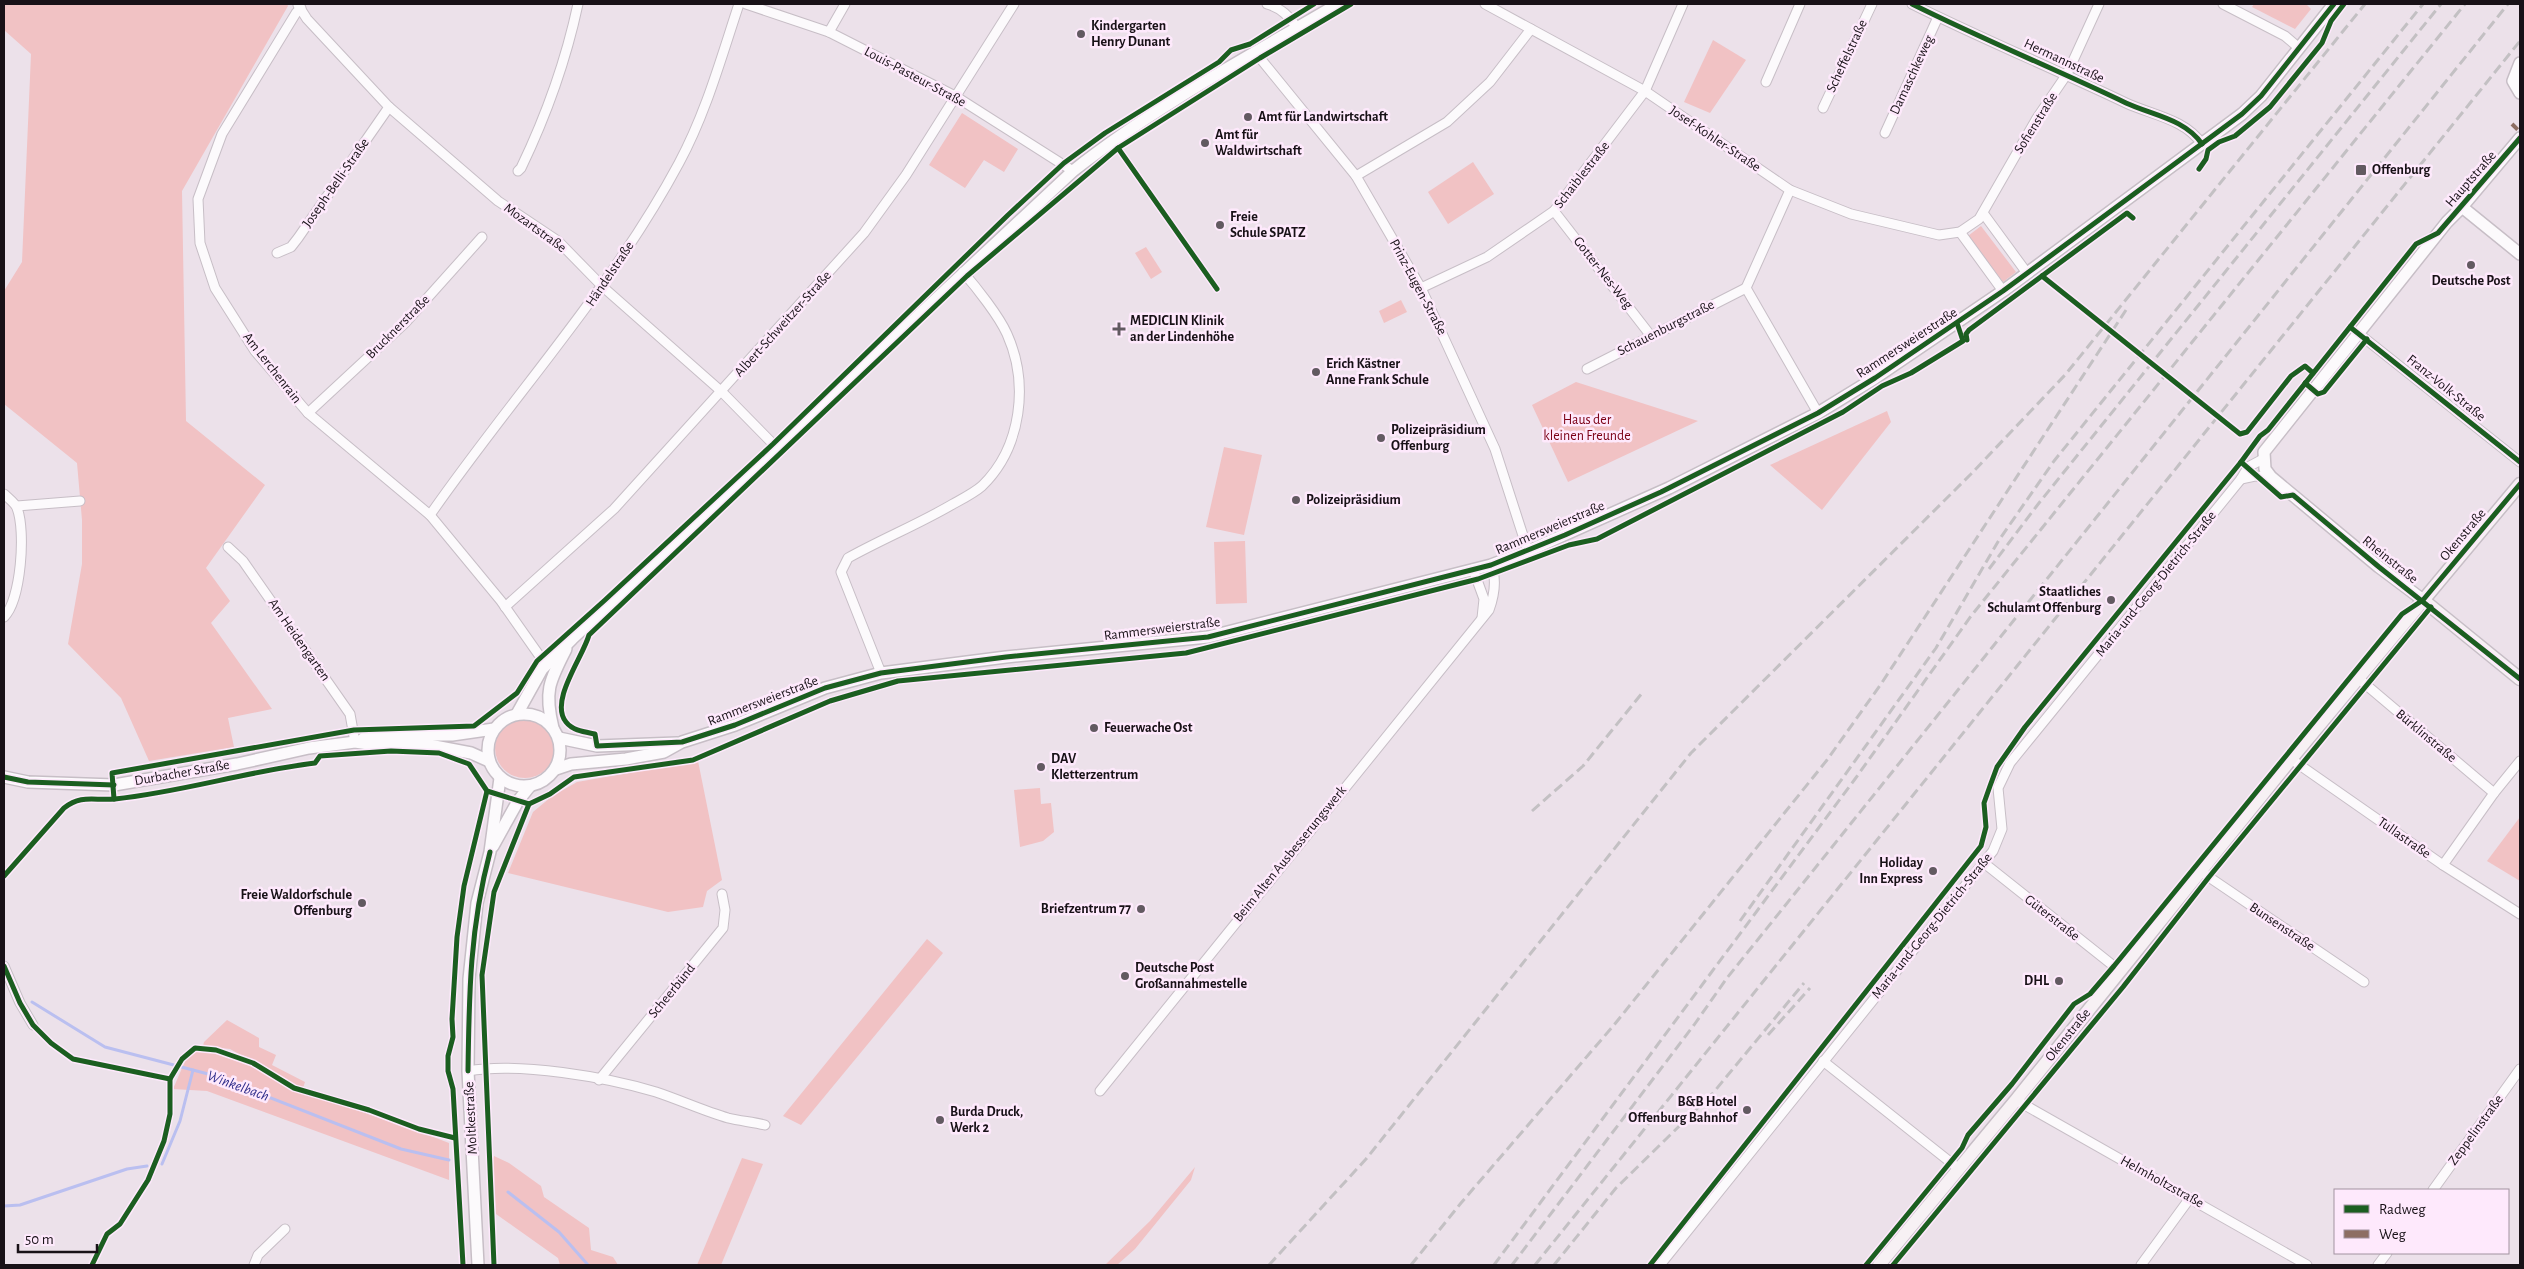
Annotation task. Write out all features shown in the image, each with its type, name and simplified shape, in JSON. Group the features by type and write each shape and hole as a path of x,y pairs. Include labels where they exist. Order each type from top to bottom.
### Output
{"main road":[{"name":"Okenstraße","path":"1879,1265 2016,1100 2291,759 2520,484"},
{"name":"Rheinstraße","path":"2422,600 2520,679"}],"street":[{"path":"518,171 524,162 536,133 570,44 578,4"},
{"name":"Händelstraße","path":"430,515 603,287 653,209 680,162 709,96 739,4"},
{"name":"Louis-Pasteur-Straße","path":"746,4 829,32 955,96 1073,171"},
{"path":"829,32 845,4"},
{"name":"Albert-Schweitzer-Straße","path":"505,606 614,508 722,392 864,234 906,175 1014,4"},
{"path":"1267,4 1277,7 1291,18 1297,28"},
{"path":"517,714 546,665 572,639 1073,171 1111,140 1144,119 1338,4"},
{"name":"Josef-Kohler-Straße","path":"1485,4 1645,92 1790,190 1851,214 1907,228 1939,235 1960,232"},
{"name":"Schaiblestraße","path":"1421,288 1488,257 1554,211 1645,92 1683,4"},
{"path":"1766,82 1800,4"},
{"name":"Scheffelstraße","path":"1823,108 1872,4"},
{"name":"Hermannstraße","path":"1912,4 2129,104 2185,127 2202,144"},
{"name":"Sofienstraße","path":"1960,232 1979,219 1983,213 2037,118 2067,74 2099,4"},
{"path":"2222,4 2285,36 2299,48"},
{"name":"Rammersweierstraße","path":"556,769 571,764 626,759 664,752 682,742 735,725 825,688 881,673 1006,657 1208,637 1473,568 1491,565 1528,551 1661,492 1818,413 1875,378 2003,291 2202,144 2261,96 2334,4"},
{"name":"Mozartstraße","path":"299,6 389,107 498,201 558,241 603,287 722,392 777,448"},
{"name":"Am Lerchenrain","path":"299,6 222,134 198,199 200,243 215,288 256,351 308,413 430,515 505,606 546,665"},
{"name":"Damaschkeweg","path":"1885,133 1938,17"},
{"path":"1356,176 1447,122 1490,82 1531,29"},
{"name":"Prinz-Eugen-Straße","path":"1255,52 1356,176 1421,288 1495,449 1528,551"},
{"path":"2520,63 2513,81 2520,93"},
{"name":"Joseph-Belli-Straße","path":"277,253 291,247 298,238 389,107"},
{"name":"Hauptstraße","path":"2263,459 2268,446 2446,222 2462,207 2520,138"},
{"path":"1790,190 1746,288 1818,413"},
{"path":"2462,207 2520,254"},
{"name":"Gotter-Nes-Weg","path":"1554,211 1651,336"},
{"path":"1983,213 2027,273"},
{"path":"1960,232 2003,291"},
{"name":"Brucknerstraße","path":"308,413 405,323 482,236"},
{"path":"881,673 841,572 848,558 936,514 982,486 996,468 1011,440 1017,423 1020,404 1020,382 1007,333 963,272"},
{"name":"Schauenburgstraße","path":"1587,369 1746,288"},
{"name":"Franz-Volk-Straße","path":"2358,333 2520,462"},
{"path":"2263,459 2265,469 2271,477"},
{"name":"Maria-und-Georg-Dietrich-Straße","path":"1660,1265 1993,851 2002,829 1998,788 2010,763 2248,468 2263,459"},
{"path":"2241,479 2255,476 2271,477"},
{"name":"Rheinstraße","path":"2271,477 2422,600"},
{"path":"4,494 17,506 21,536 16,588 10,612 4,617"},
{"path":"17,506 80,500"},
{"name":"Am Heidengarten","path":"228,547 244,561 350,714 357,742"},
{"name":"Beim Alten Ausbesserungswerk","path":"1100,1091 1489,610 1494,596 1495,574 1491,565"},
{"path":"1473,568 1484,599 1482,618"},
{"path":"556,733 537,716 517,714 506,718 494,729 487,748 489,761 500,778 514,786 530,786 545,780 556,769 560,754 556,733 547,703 553,675 572,639"},
{"name":"Bürklinstraße","path":"2358,678 2494,793"},
{"name":"Durbacher Straße","path":"357,742 368,735 452,735 494,729"},
{"name":"Rammersweierstraße","path":"556,733 597,746 682,742"},
{"name":"Durbacher Straße","path":"4,778 28,782 114,785 237,764 309,748 357,742 376,745 429,745 471,753 489,761"},
{"name":"Tullastraße","path":"2291,759 2443,865 2520,914"},
{"path":"2443,865 2494,793 2520,761"},
{"name":"Moltkestraße","path":"478,1265 468,1071 469,979 477,902 490,852 500,778"},
{"name":"Moltkestraße","path":"490,852 518,801 530,786"},
{"name":"Güterstraße","path":"1984,863 2120,971"},
{"name":"Bunsenstraße","path":"2200,871 2364,982"},
{"name":"Scheerbünd","path":"599,1080 723,928 724,910 722,894"},
{"path":"4,966 20,1003 33,1025"},
{"path":"1823,1061 1959,1169"},
{"path":"468,1071 487,1068 532,1069 599,1080 655,1092 728,1117 765,1125"},
{"name":"Zeppelinstraße","path":"2433,1189 2520,1069"},
{"name":"Helmholtzstraße","path":"2016,1100 2307,1265"},
{"path":"2140,1265 2190,1198"},
{"path":"254,1265 258,1255 285,1229"},
{"path":"2378,1265 2386,1254"}],"green space":[{"path":"4,4 287,4 288,6 182,191 186,421 265,485 206,568 230,601 211,623 272,709 228,718 234,747 149,761 121,698 68,644 82,564 82,520 77,463 4,404 4,291 22,262 31,54 4,30"},
{"path":"2254,4 2306,4 2311,9 2295,29 2252,7"},
{"path":"1713,40 1746,60 1710,113 1684,102"},
{"path":"962,113 1018,149 1004,172 984,160 965,188 929,165"},
{"path":"1473,162 1494,194 1448,224 1428,192"},
{"path":"1981,226 2016,272 2003,282 1968,236"},
{"path":"1146,247 1162,272 1151,279 1135,253"},
{"path":"1401,300 1407,312 1384,323 1379,311"},
{"name":"Haus der kleinen Freunde","path":"1576,382 1698,421 1568,482 1532,405"},
{"path":"1887,411 1891,422 1822,510 1770,465"},
{"path":"1224,447 1262,455 1244,535 1206,527"},
{"path":"1245,541 1247,603 1216,604 1214,542"},
{"path":"519,718 531,718 542,723 550,731 555,742 553,760 542,773 531,778 519,778 508,773 500,765 495,754 495,742 500,731 508,723"},
{"path":"698,761 722,880 707,891 703,907 668,912 508,873 533,812 551,797 577,782"},
{"path":"1040,788 1041,804 1051,803 1054,832 1043,841 1020,847 1014,790"},
{"path":"2520,817 2520,881 2487,861"},
{"path":"927,939 943,953 801,1125 783,1116"},
{"path":"227,1020 259,1038 259,1047 276,1055 272,1065 305,1082 303,1088 296,1086 230,1049 203,1046 204,1042"},
{"path":"196,1051 228,1054 254,1065 301,1092 402,1125 449,1143 449,1180 207,1091 173,1089 186,1059"},
{"path":"494,1156 509,1163 541,1186 544,1197 589,1228 591,1250 613,1257 618,1265 560,1265 558,1258 496,1214 492,1162"},
{"path":"742,1158 763,1164 721,1265 697,1265"},
{"path":"1195,1167 1191,1180 1135,1249 1117,1265 1105,1265 1150,1221"}],"waterway":[{"name":"Winkelbach","path":"32,1002 105,1047 212,1075 401,1149 449,1160"},
{"path":"162,1164 180,1121 193,1070"},
{"path":"4,1206 20,1205 127,1169 147,1166"},
{"name":"Winkelbach","path":"508,1192 559,1232 588,1265"}],"railway":[{"path":"1269,1265 1366,1159 1691,753 1971,474 2065,375 2365,4"},
{"path":"1740,921 1936,648 1999,540 2054,461 2423,4"},
{"path":"1989,569 2039,503 2441,4"},
{"path":"1494,1265 1855,779 1971,616 2465,4"},
{"path":"1512,1265 1694,1025 1727,978 2508,4"},
{"path":"1535,1265 2520,41"},
{"path":"1411,1265 1461,1203 1614,1025 1827,760 1881,684 2126,310"},
{"path":"1532,811 1583,766 1643,692"},
{"path":"1554,1265 1616,1188 1713,1093 1804,983"},
{"path":"1768,1035 1810,988"}],"marked path":[{"path":"2512,124 2520,132"}],"cycle path":[{"path":"114,799 112,773 354,730 474,726 517,693 537,661 773,444 1064,163 1105,133 1219,62 1231,50 1250,44 1314,4"},
{"path":"1351,4 1260,58 1118,148 967,276 589,635 564,691 562,713 566,722 583,732 595,734 597,746 682,742 735,725 825,688 881,673 1006,657 1208,637 1491,565 1565,535 1661,492 1818,413 1875,378 2003,291 2242,114 2261,96 2334,4"},
{"path":"1912,4 2126,103 2177,123 2187,129 2202,144"},
{"path":"2199,169 2206,159 2208,150 2219,142 2235,136 2270,107 2322,43 2331,21 2344,4"},
{"path":"1650,1265 1981,846 1986,827 1984,803 1997,767 2025,727 2241,462 2260,436 2268,430 2416,244 2438,233 2520,138"},
{"path":"1118,148 1217,289"},
{"path":"1967,340 1966,334 1969,330 2127,213 2133,218"},
{"path":"2042,276 2240,434 2247,432 2291,376 2305,366 2313,373"},
{"path":"4,876 64,808 77,801 115,799 165,792 265,771 315,763 320,756 391,751 439,753 469,764 487,791 529,804 550,794 574,777 693,760 830,701 898,681 1186,653 1478,579 1569,545 1597,539 1843,412 1882,386 1911,373 1963,341 1957,323"},
{"path":"2350,327 2520,462"},
{"path":"2305,383 2318,394 2324,392 2367,339"},
{"path":"2241,462 2281,497 2293,495 2379,567 2520,679"},
{"path":"1866,1265 1962,1148 1968,1135 2012,1084 2074,1004 2090,994 2402,614 2423,600 2520,484"},
{"path":"1893,1265 2123,987 2209,877 2431,607"},
{"path":"4,777 28,782 114,785"},
{"path":"463,1265 453,1089 448,1071 448,1056 453,1037 452,1019 457,937 464,886 487,791"},
{"path":"494,1265 482,975 494,892 529,804"},
{"path":"468,1071 472,961 478,907 490,852"},
{"path":"4,966 20,1003 33,1025 51,1043 73,1059 170,1079"},
{"path":"92,1265 107,1234 120,1224 148,1180 164,1141 170,1114 170,1079 182,1059 195,1048 216,1050 253,1063 294,1088 369,1110 419,1129 455,1138"}],"place":[{"name":"Kindergarten Henry Dunant","path":"1081,34"},
{"name":"Amt für Landwirtschaft","path":"1248,117"},
{"name":"Amt für Waldwirtschaft","path":"1205,143"},
{"name":"Offenburg","path":"2361,170"},
{"name":"Freie Schule SPATZ","path":"1220,225"},
{"name":"Deutsche Post","path":"2471,265"},
{"name":"MEDICLIN Klinik an der Lindenhöhe","path":"1119,329"},
{"name":"Erich Kästner Anne Frank Schule","path":"1316,372"},
{"name":"Polizeipräsidium Offenburg","path":"1381,438"},
{"name":"Polizeipräsidium","path":"1296,500"},
{"name":"Staatliches Schulamt Offenburg","path":"2111,600"},
{"name":"Feuerwache Ost","path":"1094,728"},
{"name":"DAV Kletterzentrum","path":"1041,767"},
{"name":"Holiday Inn Express","path":"1933,871"},
{"name":"Freie Waldorfschule Offenburg","path":"362,903"},
{"name":"Briefzentrum 77","path":"1141,909"},
{"name":"Deutsche Post Großannahmestelle","path":"1125,976"},
{"name":"DHL","path":"2059,981"},
{"name":"B&B Hotel Offenburg Bahnhof","path":"1747,1110"},
{"name":"Burda Druck, Werk 2","path":"940,1120"}]}
